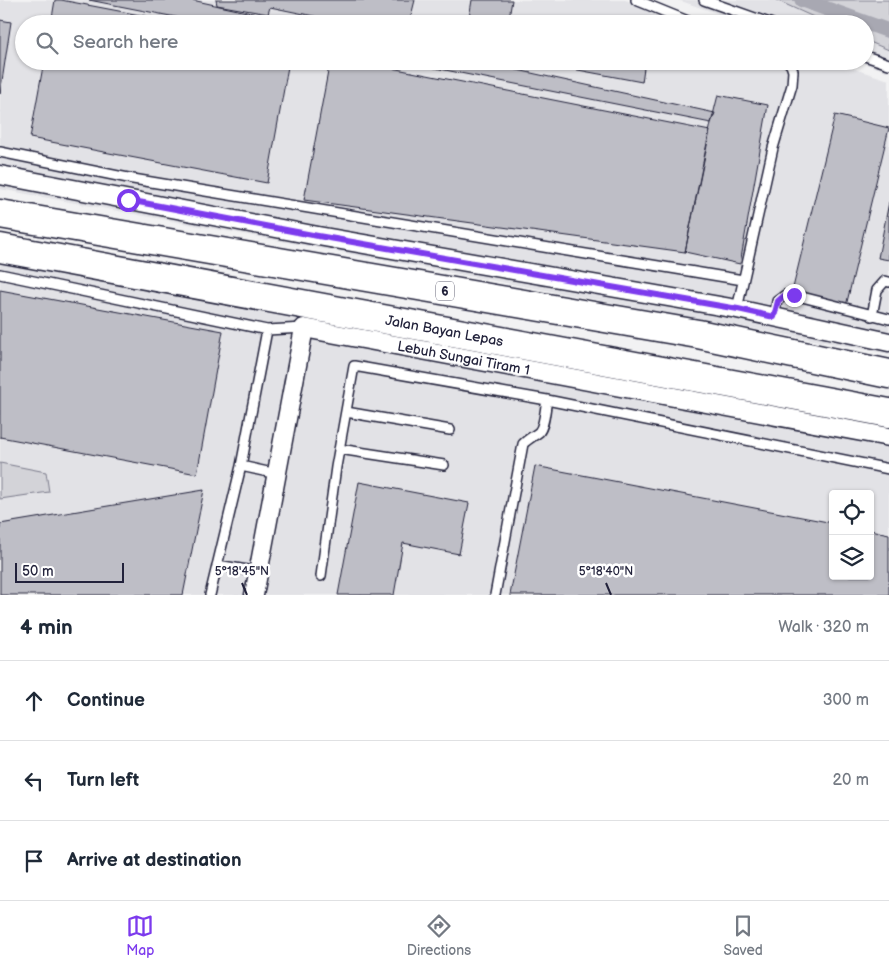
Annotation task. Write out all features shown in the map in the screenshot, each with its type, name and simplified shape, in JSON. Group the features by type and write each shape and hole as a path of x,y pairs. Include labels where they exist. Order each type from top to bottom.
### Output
{"highway":[{"name":"6","path":"0,214 698,334 889,374"},
{"name":"Jalan Bayan Lepas","path":"0,248 889,413"},
{"path":"690,377 716,372 723,363 721,351 698,334"}],"street":[{"path":"0,175 130,190 328,238 738,309 889,342"},
{"path":"254,595 304,328"},
{"name":"Lebuh Sungai Tiram 1","path":"304,328 889,437"}],"lane":[{"path":"636,0 673,15"},
{"path":"704,0 746,15"},
{"path":"874,59 889,64"},
{"path":"738,309 773,148 792,85 793,70"},
{"path":"0,152 130,190 743,280"},
{"path":"0,274 267,330 304,328"},
{"path":"872,316 877,290 884,281 889,282"},
{"path":"774,317 778,301 785,295 794,295 889,320"},
{"path":"210,595 241,466 267,330"},
{"path":"321,576 339,449 354,366 546,400 889,469"},
{"path":"495,595 523,444 530,436 537,434 542,428 546,400"},
{"path":"346,412 450,430"},
{"path":"339,449 444,465"},
{"path":"241,466 277,474"},
{"path":"217,564 259,572"}],"shaded area":[{"path":"0,0 625,0 674,15 15,15 15,70 857,70 889,80 889,354 0,189"},
{"path":"678,0 889,0 889,72 874,67 874,15 722,15"},
{"path":"776,0 889,0 889,50 874,44 874,15 809,15"},
{"path":"0,252 889,428 889,595 0,595"},
{"path":"0,463 46,472 49,492 0,499"}],"building":[{"path":"55,0 61,0 140,15 52,15"},
{"path":"89,0 192,0 261,15 165,15"},
{"path":"216,0 415,0 411,15 309,15 270,7 268,14 217,5"},
{"path":"472,0 512,0 510,15 470,15"},
{"path":"0,20 11,22 0,94"},
{"path":"42,70 287,70 267,183 30,138"},
{"path":"328,70 402,70 710,131 685,252 304,200"},
{"path":"445,70 517,70 715,113 711,123"},
{"path":"578,70 644,70 642,82"},
{"path":"718,95 768,105 740,264 685,252"},
{"path":"835,115 889,128 846,306 792,292"},
{"path":"889,202 889,260 878,258"},
{"path":"0,290 223,331 197,474 0,437"},
{"path":"535,466 829,522 829,580 874,580 874,531 889,534 889,595 510,595"},
{"path":"359,482 469,503 459,554 403,543 394,595 338,595"},
{"path":"204,490 183,595 0,595 0,524"}],"waterway":[{"path":"802,0 844,15"},
{"path":"874,26 889,31"}],"route":[{"path":"128,200 318,236 553,276 774,317 778,301 785,295 794,295"}]}
